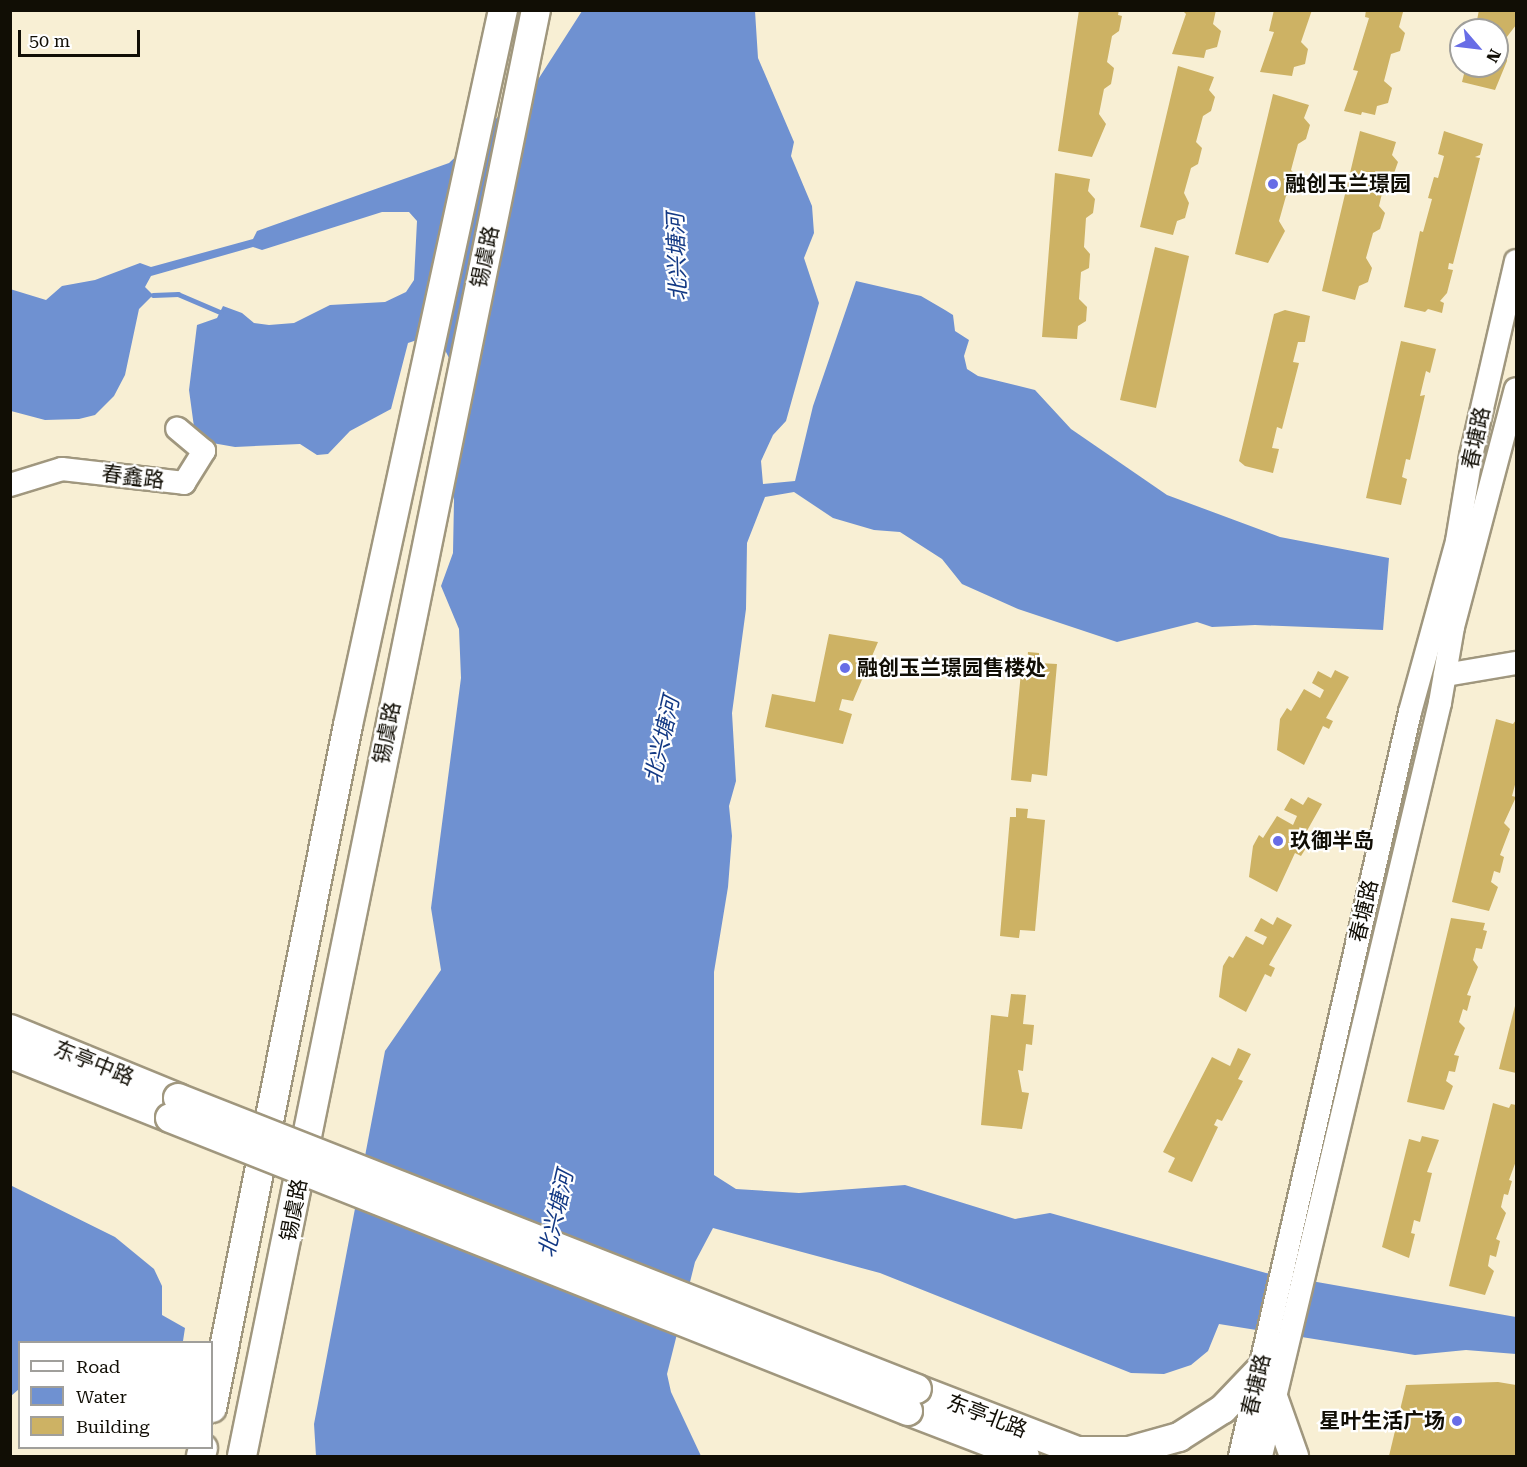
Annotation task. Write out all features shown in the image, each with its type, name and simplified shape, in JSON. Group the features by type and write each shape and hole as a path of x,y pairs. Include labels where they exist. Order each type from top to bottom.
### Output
{"main road":[{"path":"460,205 487,10"},
{"name":"锡虞路","path":"213,1403 348,724 503,10"},
{"name":"锡虞路","path":"242,1456 271,1326 383,751 536,10"},
{"name":"东亭中路","path":"10,1029 174,1108"},
{"name":"东亭中路","path":"10,1054 174,1108"},
{"path":"174,1108 913,1400"},
{"path":"1084,1454 1129,1451 1179,1437 1223,1409 1259,1371"},
{"path":"1273,1397 1294,1456"},
{"name":"东亭北路","path":"913,1400 1084,1454"},
{"name":"东亭北路","path":"913,1400 1025,1456"}],"street":[{"name":"春塘路","path":"1465,543 1471,456 1516,261"},
{"name":"春塘路","path":"1295,1271 1304,1167 1410,712 1445,624 1465,543 1516,389"},
{"name":"春鑫路","path":"10,485 62,469 184,483 204,451 177,428"},
{"name":"春塘路","path":"1261,1456 1273,1397 1275,1344 1445,675 1445,624"},
{"path":"1445,675 1516,663"},
{"name":"春塘路","path":"1240,1456 1259,1371 1275,1344"}],"water":[{"name":"北兴塘河","path":"582,11 755,11 758,58 794,142 791,156 812,206 814,233 804,258 819,303 786,421 773,435 761,461 763,484 795,481 813,406 856,281 921,296 953,315 955,331 969,340 964,356 967,369 978,376 1035,390 1071,429 1167,495 1280,537 1389,558 1383,630 1255,625 1212,627 1197,622 1117,642 1018,609 962,584 942,559 900,532 874,530 833,518 794,492 765,497 747,543 746,609 732,713 736,781 729,806 732,836 728,887 714,972 714,1175 736,1189 799,1193 905,1185 1015,1219 1050,1213 1266,1273 1516,1317 1516,1354 1466,1350 1415,1355 1219,1324 1208,1351 1191,1365 1164,1374 1131,1373 880,1273 713,1228 695,1262 667,1374 671,1392 701,1456 316,1456 314,1424 385,1051 441,970 431,908 461,678 459,629 441,586 453,553 454,500 449,477 429,455 450,360 444,348 420,339 408,343 391,409 350,431 328,454 317,455 300,444 235,447 201,441 194,427 189,390 197,325 217,318 223,306 242,313 254,323 269,325 294,323 330,305 385,302 406,292 414,280 417,221 409,212 382,212 262,250 253,247 151,276 145,287 153,295 139,309 125,375 114,396 95,415 79,419 45,420 11,411 10,289 46,300 62,286 95,280 140,263 151,267 253,239 257,231 449,163 539,78"},
{"path":"10,1185 115,1237 154,1269 162,1286 162,1315 185,1328 183,1341 18,1341 18,1390 11,1396"}],"building":[{"path":"1079,10 1119,10 1118,15 1122,16 1119,31 1112,36 1107,62 1114,68 1111,84 1104,89 1099,114 1106,124 1092,157 1058,151"},
{"path":"1182,10 1216,10 1213,24 1221,31 1217,47 1206,50 1204,58 1172,54 1186,14"},
{"path":"1274,10 1312,10 1301,42 1308,49 1305,64 1294,67 1292,76 1260,72 1274,32 1269,31"},
{"path":"1366,10 1403,12 1399,27 1405,33 1400,51 1391,54 1384,81 1392,88 1388,103 1377,106 1375,115 1344,111 1358,71 1353,70 1369,18 1365,17"},
{"path":"1479,10 1515,10 1516,25 1509,34 1509,18 1477,18"},
{"path":"1178,66 1214,77 1209,90 1215,97 1211,111 1203,116 1196,142 1202,148 1198,164 1191,168 1184,193 1189,203 1185,218 1177,221 1173,235 1140,227"},
{"path":"1463,78 1500,78 1495,90 1462,82"},
{"name":"融创玉兰璟园","path":"1273,94 1309,105 1304,118 1310,125 1306,139 1298,144 1291,170 1297,176 1293,192 1286,196 1279,221 1285,231 1268,263 1235,254"},
{"path":"1360,131 1396,142 1392,155 1398,162 1393,176 1385,181 1379,206 1385,213 1380,229 1373,233 1366,258 1372,268 1368,282 1359,286 1355,300 1322,291"},
{"path":"1444,131 1483,144 1480,155 1475,157 1480,158 1453,264 1449,263 1448,269 1453,270 1447,293 1440,301 1444,303 1442,313 1404,307 1420,231 1423,232 1432,199 1428,198 1434,177 1438,178 1444,156 1438,154"},
{"path":"1055,173 1090,179 1088,191 1095,199 1093,213 1086,218 1084,247 1090,254 1089,268 1081,272 1079,299 1087,307 1086,321 1078,326 1077,339 1042,337"},
{"path":"1155,247 1189,256 1156,408 1120,400"},
{"path":"1285,310 1310,316 1305,342 1298,342 1293,362 1299,363 1282,429 1277,427 1272,448 1279,449 1273,473 1245,466 1239,461 1274,314"},
{"path":"1401,341 1436,349 1430,373 1426,371 1420,396 1425,395 1410,460 1406,459 1402,477 1407,479 1401,505 1366,498"},
{"name":"融创玉兰璟园售楼处","path":"829,634 878,642 853,701 842,699 839,710 852,714 843,744 765,727 772,694 815,702"},
{"path":"1028,652 1039,653 1039,663 1057,664 1047,776 1032,774 1031,782 1011,780 1022,661 1027,661"},
{"path":"1335,670 1349,677 1326,718 1333,721 1329,729 1323,726 1304,765 1277,750 1280,719 1287,708 1291,711 1304,689 1320,698 1324,690 1312,683 1318,671 1331,678"},
{"path":"1496,719 1513,724 1516,720 1516,781 1512,796 1516,797 1504,823 1510,829 1500,855 1504,857 1500,873 1494,871 1491,882 1498,887 1489,911 1452,902"},
{"name":"玖御半岛","path":"1308,797 1322,804 1299,845 1306,848 1301,856 1295,853 1277,892 1249,877 1253,846 1259,835 1263,838 1277,816 1293,825 1297,816 1284,810 1291,798 1303,805"},
{"path":"1016,808 1028,809 1027,818 1045,820 1035,931 1020,930 1019,938 1000,936 1010,817 1016,817"},
{"path":"1277,917 1292,925 1269,965 1275,968 1271,977 1265,974 1246,1012 1219,997 1223,966 1229,956 1233,958 1246,936 1263,945 1267,937 1254,931 1261,918 1273,925"},
{"path":"1451,918 1485,923 1483,930 1487,931 1482,949 1476,948 1473,960 1478,967 1467,995 1471,996 1467,1011 1463,1009 1459,1022 1465,1028 1454,1055 1459,1056 1455,1072 1449,1071 1446,1081 1453,1086 1444,1110 1407,1102"},
{"path":"1011,994 1026,995 1023,1024 1034,1025 1032,1045 1026,1044 1023,1071 1018,1070 1022,1092 1029,1093 1022,1129 981,1125 991,1015 1008,1017"},
{"path":"1516,1002 1516,1073 1499,1069"},
{"path":"1238,1048 1251,1054 1238,1079 1243,1081 1222,1121 1217,1119 1214,1125 1218,1127 1192,1182 1168,1172 1175,1158 1163,1152 1212,1057 1230,1066"},
{"path":"1493,1103 1509,1108 1511,1104 1516,1105 1516,1161 1509,1180 1512,1181 1508,1195 1504,1194 1501,1207 1506,1213 1496,1239 1500,1241 1496,1257 1490,1255 1488,1266 1494,1271 1485,1295 1449,1286"},
{"path":"1422,1136 1439,1140 1427,1172 1432,1173 1420,1222 1414,1220 1411,1233 1415,1234 1409,1258 1382,1247 1409,1139 1420,1142"},
{"name":"星叶生活广场","path":"1498,1382 1516,1385 1516,1456 1389,1456 1406,1385"}],"waterway":[{"path":"153,295 178,294 220,312"}],"place":[{"name":"融创玉兰璟园","path":"1273,184"},
{"name":"融创玉兰璟园售楼处","path":"845,668"},
{"name":"玖御半岛","path":"1278,841"},
{"name":"星叶生活广场","path":"1457,1421"}]}
